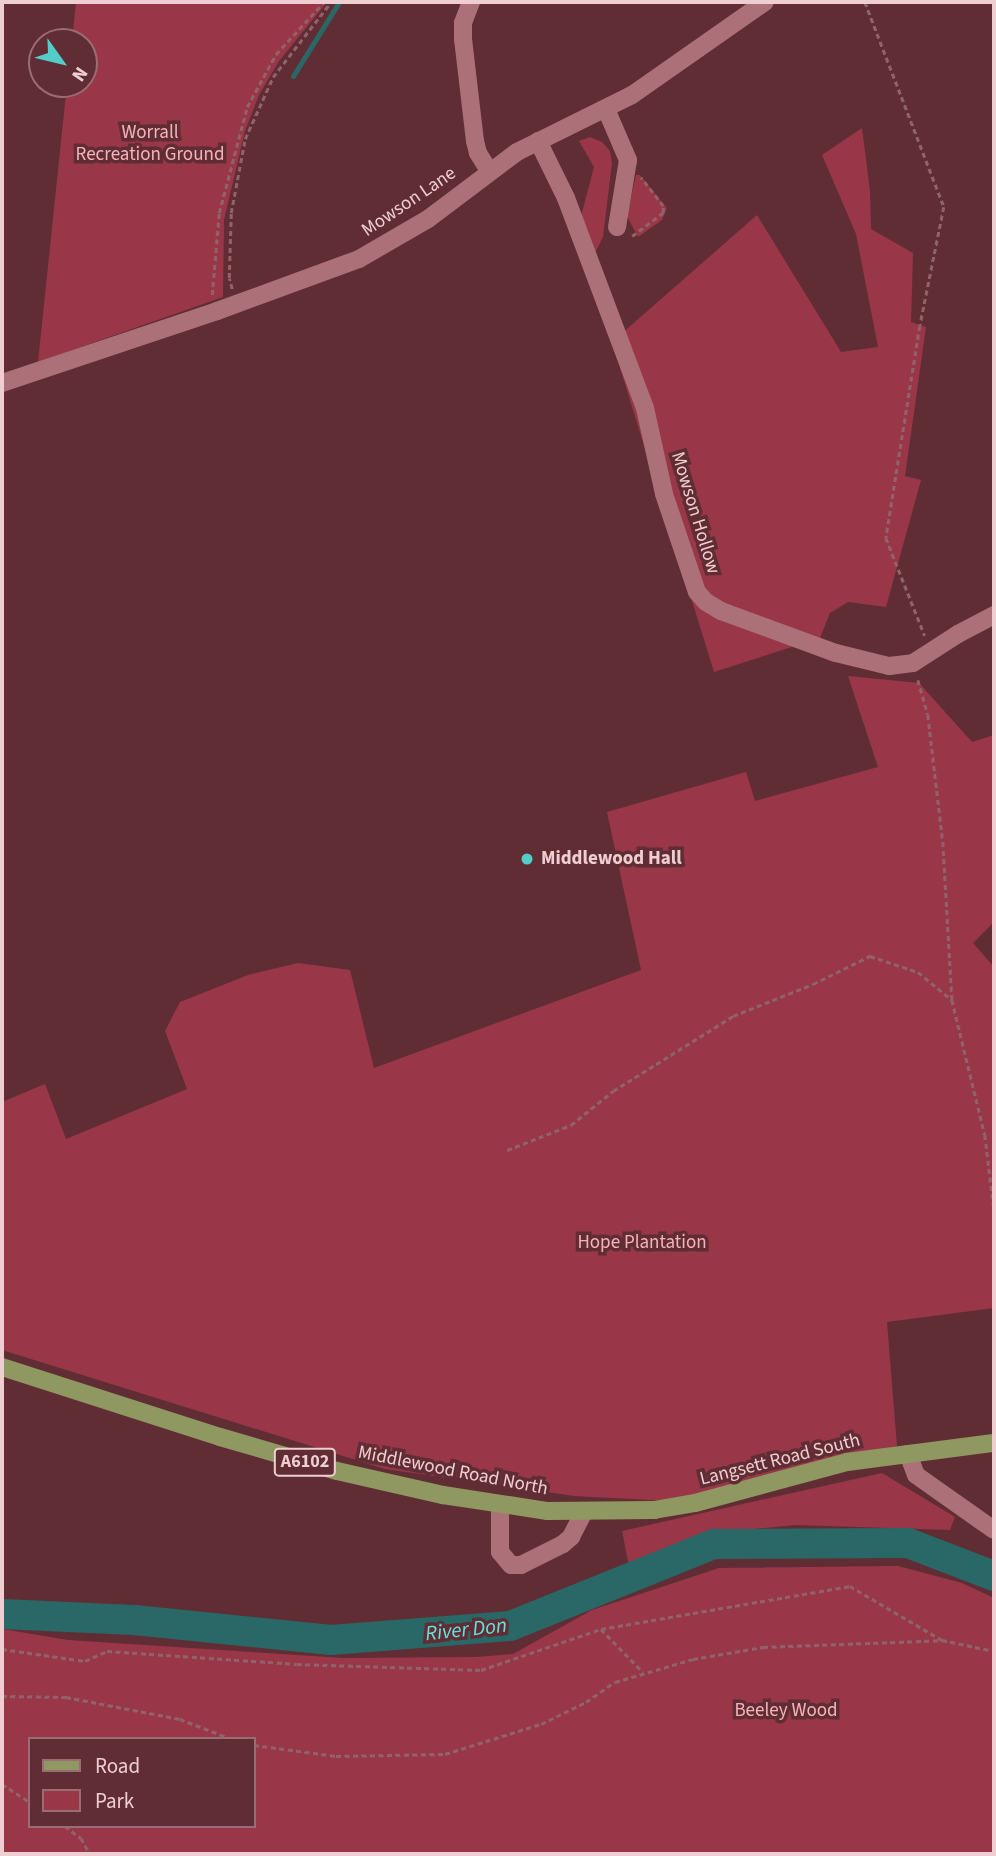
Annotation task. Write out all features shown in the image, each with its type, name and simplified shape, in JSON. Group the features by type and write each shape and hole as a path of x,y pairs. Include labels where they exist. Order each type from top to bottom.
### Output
{"main road":[{"name":"Middlewood Road North","path":"2,1367 220,1437 337,1471 443,1495 500,1504 548,1511 618,1512"},
{"name":"Langsett Road South","path":"618,1512 695,1503 847,1462 994,1443"}],"street":[{"path":"471,2 463,23 468,77 478,153 490,172"},
{"name":"Mowson Lane","path":"2,383 217,311 359,259 428,219 490,172 538,141 632,95 765,2"},
{"path":"606,108 626,151 624,232"},
{"name":"Mowson Hollow","path":"538,141 566,198 646,408 664,494 697,592 721,611 836,653 889,666 913,663"},
{"path":"913,663 994,615"},
{"path":"908,1454 916,1475 994,1530"},
{"path":"500,1504 500,1552 511,1566 521,1565 563,1544 571,1537 584,1512"}],"path":[{"path":"217,311 211,290 219,213 247,107 276,54 324,2"},
{"path":"236,304 229,278 231,213 245,139 273,76 331,2"},
{"path":"865,2 944,207 920,326 886,538 927,640 913,663 928,715 943,842 952,1000 985,1135 994,1209"},
{"path":"624,232 659,219 663,214 663,206 640,177 627,169"},
{"path":"507,1150 570,1125 613,1091 733,1016 813,984 870,956 918,972 952,1000"},
{"path":"2,1649 85,1661 107,1651 297,1664 481,1670 601,1629 850,1586 942,1640"},
{"path":"601,1629 644,1673"},
{"path":"256,1745 336,1756 445,1754 541,1724 586,1702 615,1682 693,1659 763,1647 942,1640 994,1651"},
{"path":"2,1696 66,1697 180,1718 227,1737"},
{"path":"2,1784 28,1801"},
{"path":"68,1828 81,1838 90,1854"}],"green space":[{"name":"Worrall Recreation Ground","path":"76,2 327,2 279,61 259,95 245,131 224,220 223,297 38,362 66,98 98,98 98,28 73,28"},
{"path":"862,128 870,191 871,229 913,253 911,322 926,327 905,476 921,480 886,607 848,602 830,613 820,638 714,672 612,342 757,215 841,352 878,347 856,234 822,155"},
{"path":"590,137 602,142 610,151 612,163 603,237 593,257 579,224 594,167 579,141"},
{"path":"636,175 640,175 667,208 662,220 638,237 627,216"},
{"name":"Hope Plantation","path":"848,676 919,683 972,742 994,735 994,922 973,943 994,967 994,1308 887,1322 897,1446 669,1501 574,1496 385,1469 2,1350 2,1102 45,1084 66,1139 187,1089 165,1031 180,1002 248,975 298,963 350,970 374,1068 641,970 607,812 746,772 755,801 878,767"},
{"path":"882,1473 955,1517 950,1530 796,1525 714,1533 629,1566 622,1531"},
{"name":"Beeley Wood","path":"898,1566 962,1583 994,1598 994,1854 2,1854 2,1629 68,1640 343,1658 476,1657 513,1654 592,1610 719,1568"}],"waterway":[{"path":"293,76 339,2"},
{"name":"River Don","path":"2,1614 134,1620 331,1640 510,1626 714,1544 908,1543 994,1576"}],"place":[{"name":"Middlewood Hall","path":"527,859"}]}
